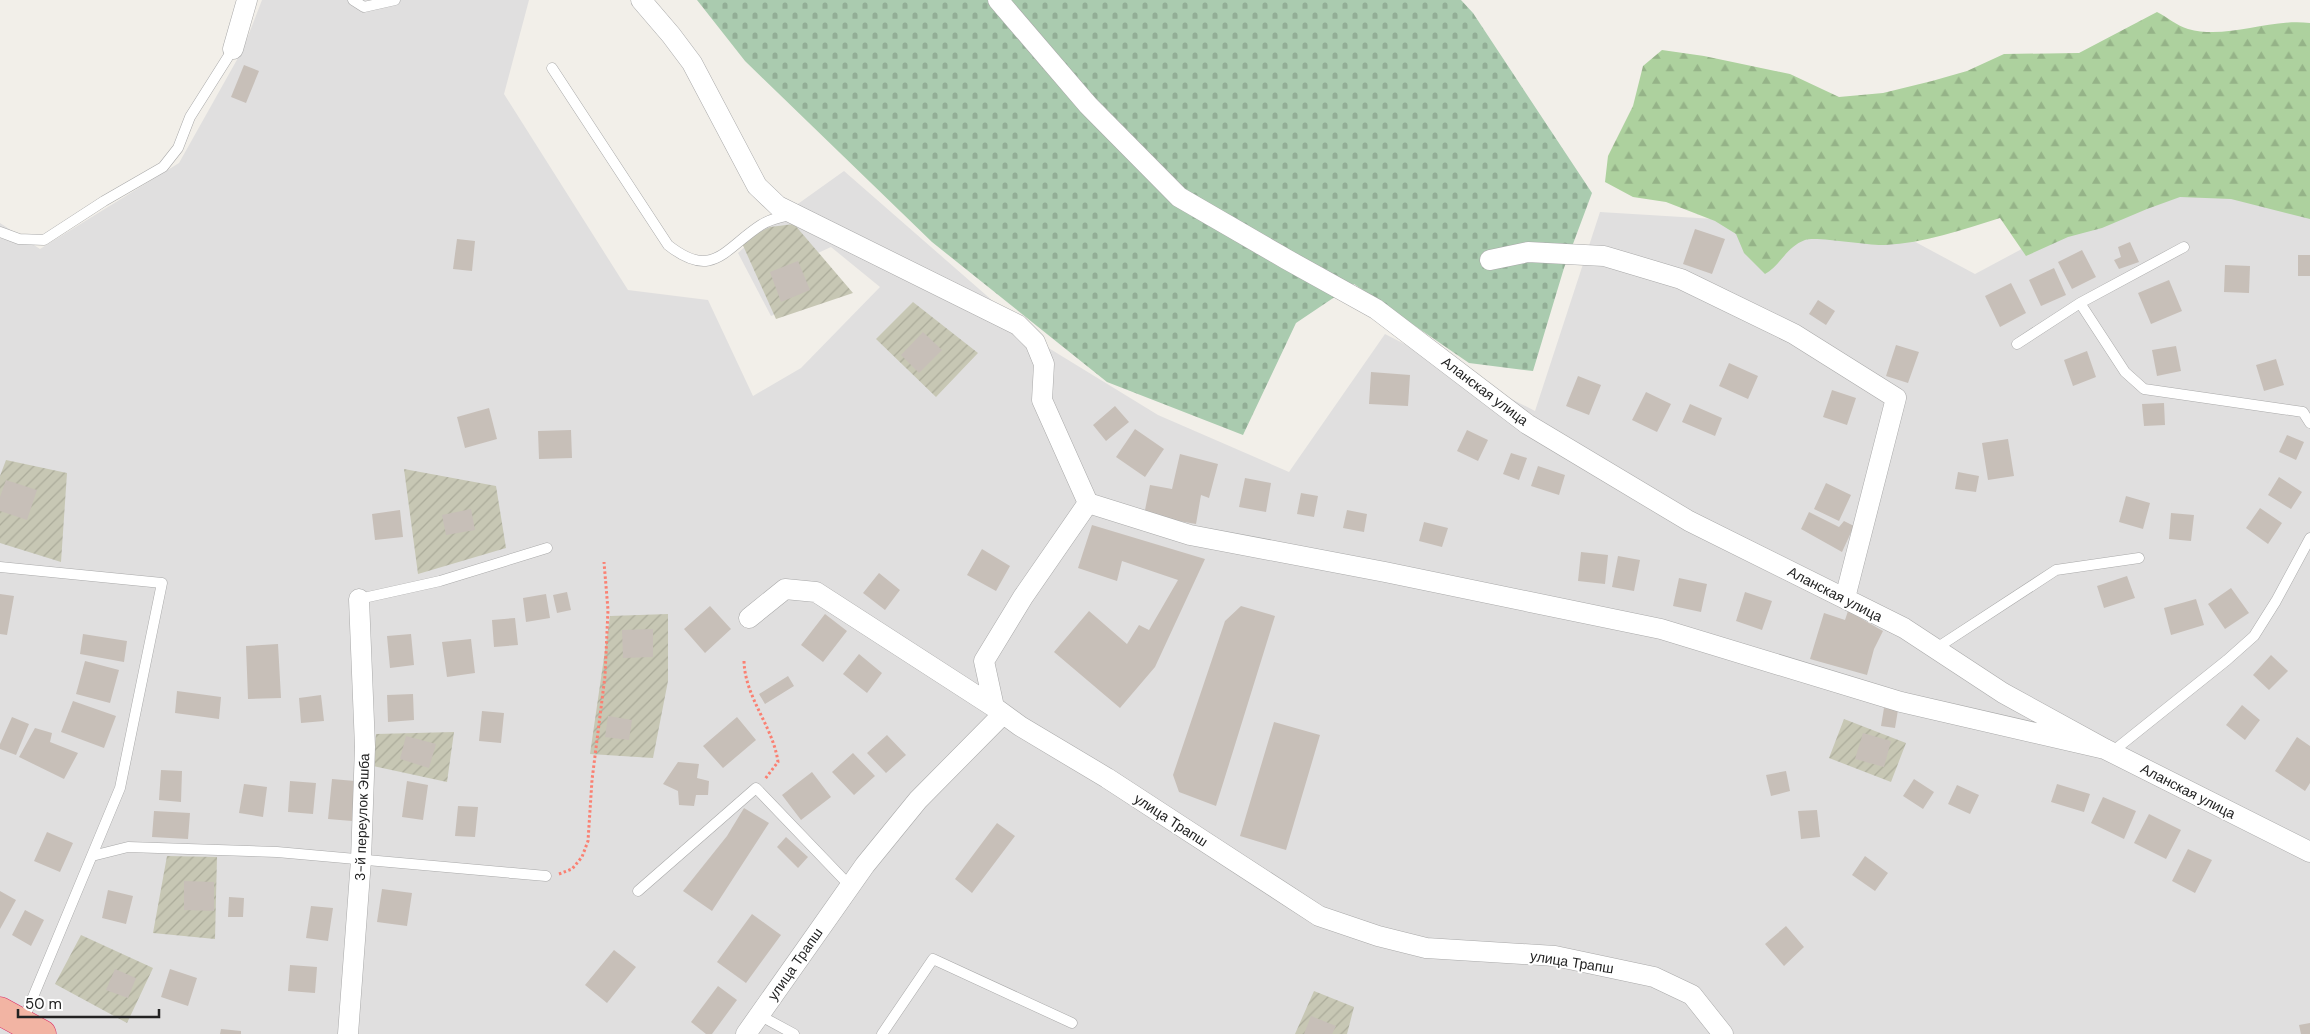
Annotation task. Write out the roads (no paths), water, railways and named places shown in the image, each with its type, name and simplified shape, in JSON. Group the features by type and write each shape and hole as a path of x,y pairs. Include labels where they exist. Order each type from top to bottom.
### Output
{"street":[{"path":"233,49 247,0"},
{"path":"641,0 692,62 756,186 778,206 1018,325 1036,342 1044,364 1042,400 1088,503 1190,535 1385,572 1661,629 1901,702 2109,751"},
{"name":"Аланская улица","path":"998,0 1088,105 1179,197 1286,260 1376,309 1528,424 1689,521 1904,628 2003,693 2109,751 2310,852"},
{"path":"1490,260 1528,252 1604,256 1681,279 1794,334 1896,398 1845,598"},
{"path":"998,710 984,661 1023,596 1088,503"},
{"path":"749,618 785,589 816,592 998,710"},
{"name":"3-й переулок Эшба","path":"348,1034 361,860 365,747 359,599"},
{"name":"улица Трапш","path":"746,1034 850,886 918,800 998,710 1020,726 1107,778 1320,916 1378,936 1426,948 1555,956 1654,977 1692,995 1723,1034"}],"lane":[{"path":"353,0 364,7 394,0"},
{"path":"0,232 18,238 44,240 104,201 163,167 178,148 190,117 233,49"},
{"path":"552,68 668,245 683,257 703,261 720,258 761,225 774,218 794,214"},
{"path":"2017,344 2080,303 2184,247"},
{"path":"2080,303 2125,372 2144,389 2303,412 2310,423"},
{"path":"2109,751 2227,660 2254,636 2276,601 2310,538"},
{"path":"359,599 440,581 547,548"},
{"path":"1936,649 2056,570 2139,558"},
{"path":"0,567 162,583 120,788 21,1023"},
{"path":"638,891 756,788 850,886"},
{"path":"92,856 128,847 277,852 546,876"},
{"path":"882,1034 933,959 1072,1023"},
{"path":"759,1015 794,1034"}]}
